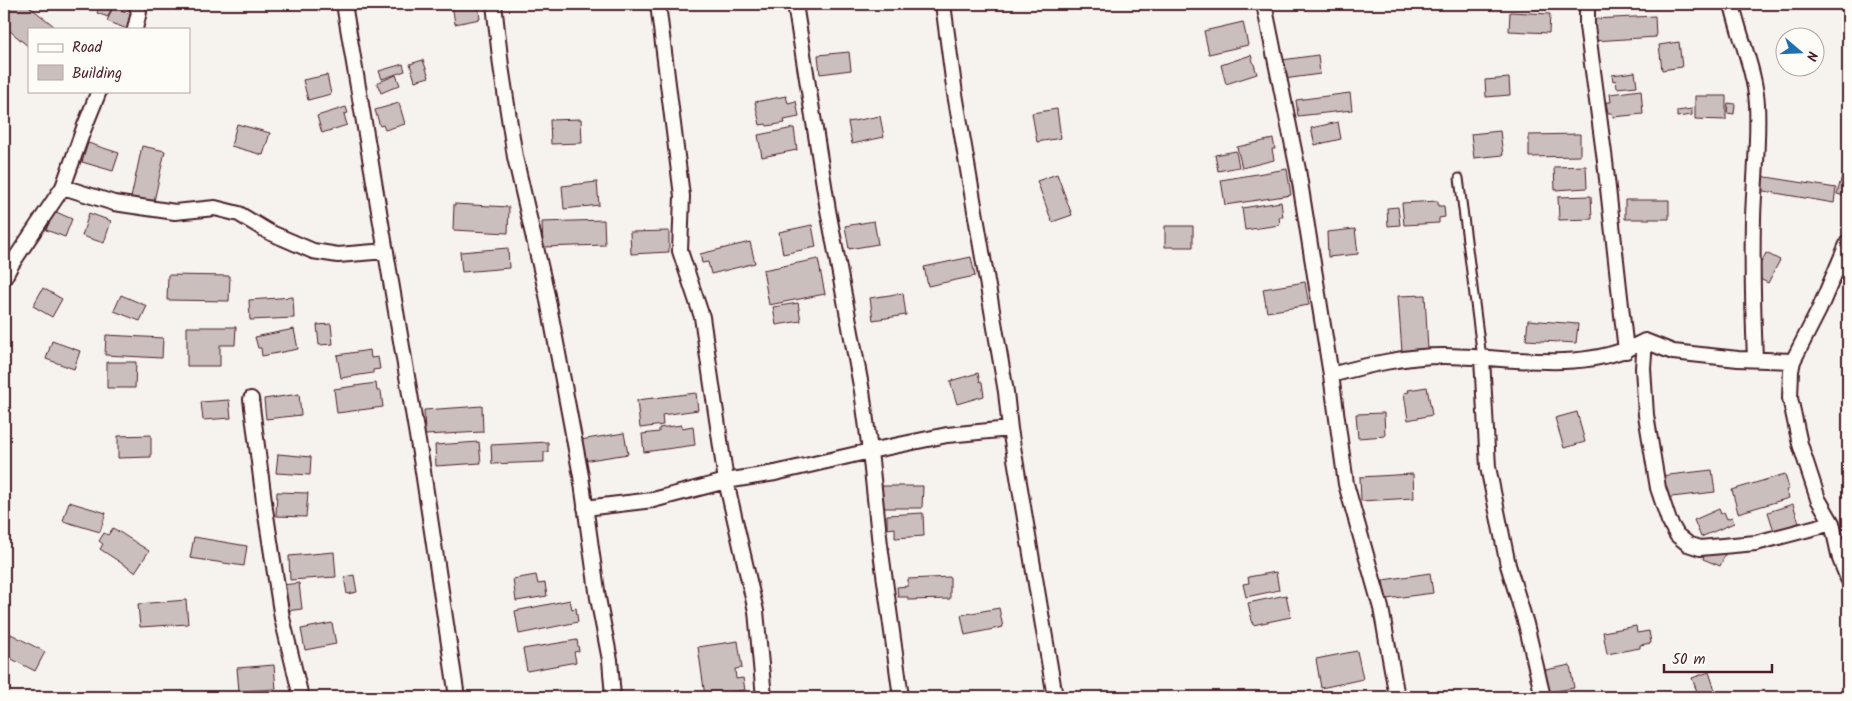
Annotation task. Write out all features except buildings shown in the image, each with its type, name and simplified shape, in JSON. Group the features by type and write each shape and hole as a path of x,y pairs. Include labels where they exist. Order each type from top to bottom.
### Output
{"street":[{"path":"135,28 138,12 136,4"},
{"path":"344,4 422,465 457,697"},
{"path":"494,4 515,157 547,295 581,476 598,598 610,660 613,697"},
{"path":"658,4 682,196 680,251 702,317 726,481 756,610 764,697"},
{"path":"795,4 828,210 862,391 880,545 901,697"},
{"path":"943,4 956,103 1006,392 1010,429 1055,697"},
{"path":"1264,4 1298,170 1331,375 1346,484 1381,608 1398,697"},
{"path":"1587,4 1587,26 1605,161 1626,351"},
{"path":"1732,4 1757,102 1758,148 1753,216 1752,278 1754,359"},
{"path":"4,278 11,264 63,187 99,92"},
{"path":"63,187 114,203 175,212 215,208 239,214 269,232 313,251 338,255 386,251"},
{"path":"1848,242 1819,310 1793,361 1790,398 1800,444 1818,500 1832,523 1844,558 1848,579"},
{"path":"1331,375 1392,360 1442,356 1575,361 1626,351 1645,341 1673,352 1793,361"},
{"path":"1645,341 1643,368 1646,415 1656,479 1668,521 1677,535 1688,544 1700,548 1756,543 1832,523"},
{"path":"1482,358 1488,467 1508,565 1526,624 1543,697"},
{"path":"251,399 265,509 282,618 301,697"},
{"path":"585,508 653,500 726,481 775,473 947,435 1010,429"}],"lane":[{"path":"1459,178 1482,358"}]}
